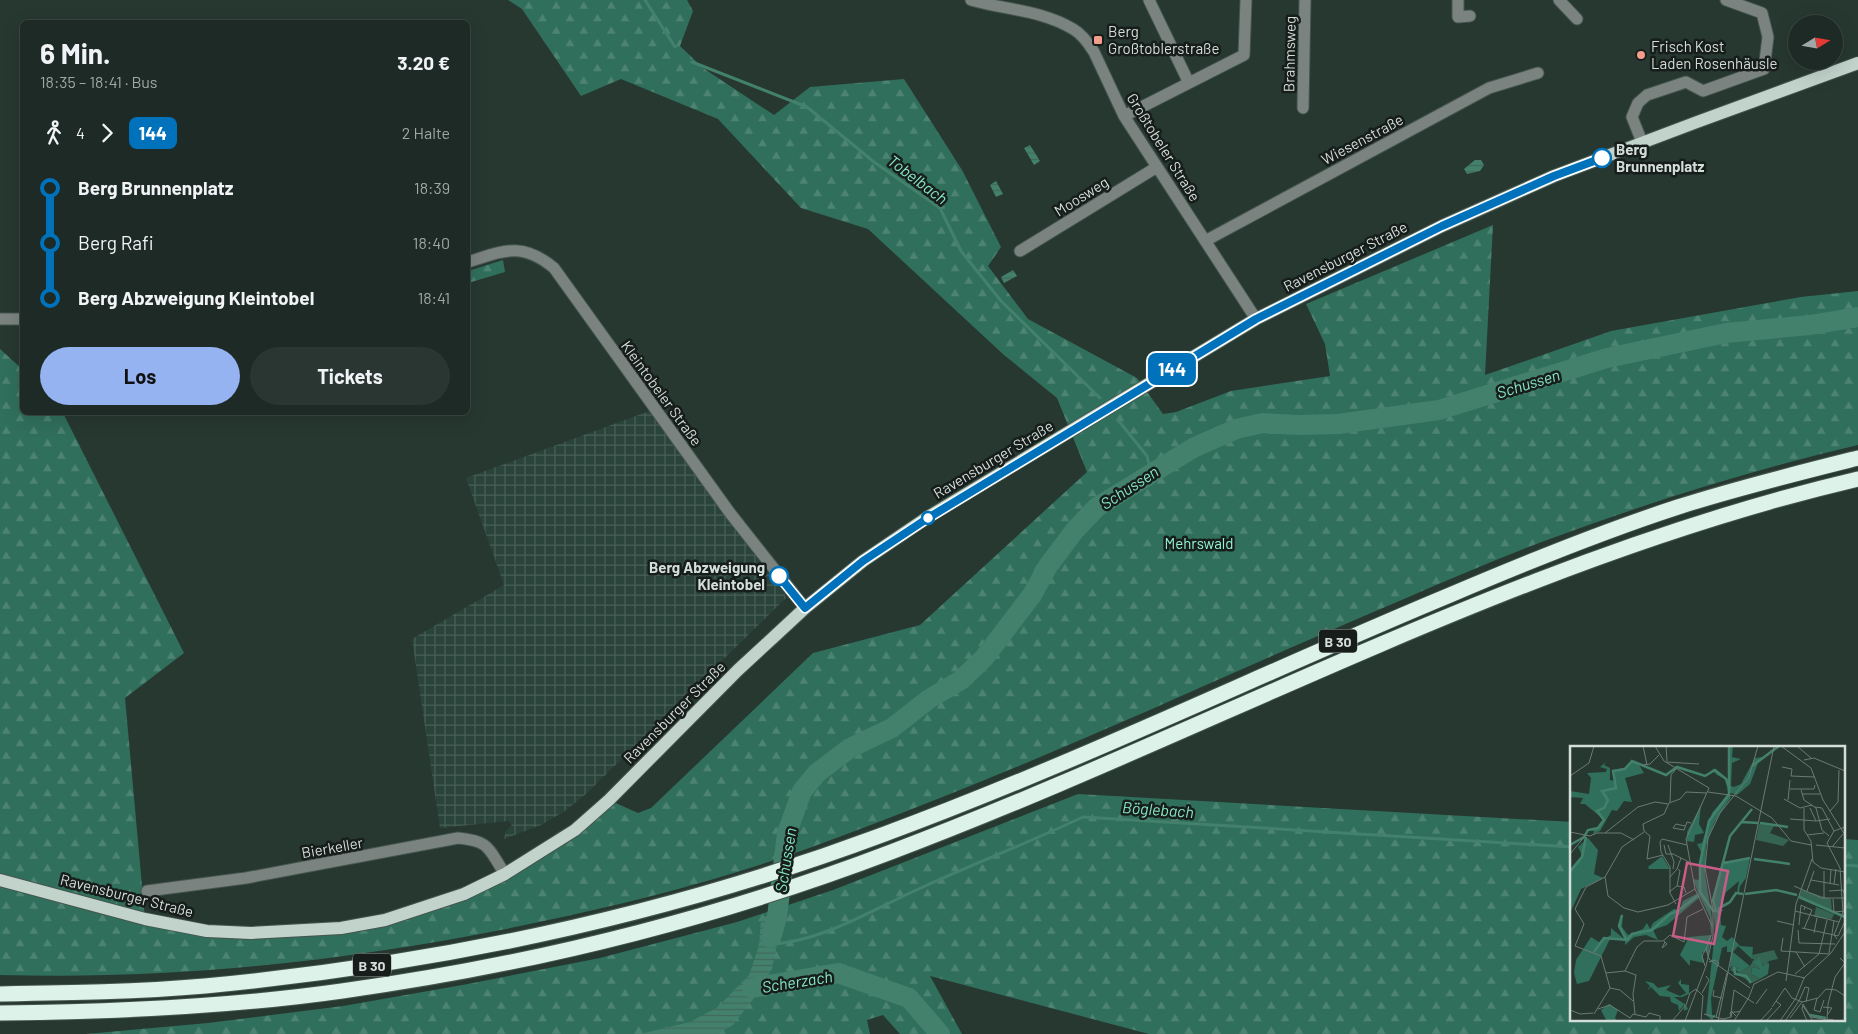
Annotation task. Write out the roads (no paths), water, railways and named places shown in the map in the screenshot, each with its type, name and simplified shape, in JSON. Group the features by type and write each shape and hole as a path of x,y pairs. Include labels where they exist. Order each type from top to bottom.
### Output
{"highway":[{"name":"B 30","path":"0,994 203,986 333,971 462,951 595,924 737,884 886,834 1025,778 1341,640 1563,548 1679,507 1858,458"},
{"name":"B 30","path":"0,1013 69,1013 205,1005 340,991 465,971 588,945 737,906 901,848 1032,796 1350,657 1496,596 1684,526 1806,491 1858,479"}],"main road":[{"name":"Ravensburger Straße","path":"0,880 145,919 207,931 251,933 340,928 385,920 464,894 505,874 574,830 609,800 738,670 805,608 863,561 928,518 1256,319 1442,226 1554,176 1858,63"}],"street":[{"name":"Großtobeler Straße","path":"972,0 1042,15 1074,30 1094,52 1124,116 1256,319"},
{"path":"1149,0 1189,83"},
{"path":"1124,116 1244,55 1246,0"},
{"name":"Brahmsweg","path":"1303,108 1305,0"},
{"path":"1458,0 1458,16 1470,16"},
{"path":"1559,0 1577,19"},
{"path":"1642,142 1632,117 1638,103 1647,95 1686,82 1703,91 1764,69 1768,37 1762,13 1726,0"},
{"name":"Wiesenstraße","path":"1205,241 1489,88 1538,73"},
{"name":"Moosweg","path":"1020,251 1157,166"},
{"name":"Kleintobeler Straße","path":"470,261 497,253 522,251 534,254 554,268 730,514 805,608"},
{"path":"0,319 20,319"},
{"name":"Bierkeller","path":"147,891 246,878 458,838 477,840 486,845 505,874"}],"waterway":[{"name":"Tobelbach","path":"645,0 675,47"},
{"name":"Tobelbach","path":"692,62 807,107 874,162 940,208 961,251 1001,301 1100,398"},
{"name":"Schussen","path":"771,938 777,917 787,833 802,791 817,773 850,748 892,728 929,699 961,680 984,658 1032,595 1048,566 1075,530 1097,507 1193,448 1236,429 1263,423 1298,425 1338,424 1439,410 1607,358 1726,333 1810,325 1858,317"},
{"name":"Tobelbach","path":"1118,420 1147,456 1151,472"},
{"name":"Böglebach","path":"775,944 814,936 851,922 923,887 1083,817 1570,847"},
{"name":"Böglebach","path":"1846,865 1858,866"},
{"name":"Scherzach","path":"752,988 838,973 909,998 940,1034"}],"place":[{"name":"Berg Großtoblerstraße","path":"1098,40"},
{"name":"Frisch Kost Laden Rosenhäusle","path":"1641,55"},
{"name":"Berg Brunnenplatz","path":"1602,158"},
{"name":"Berg Abzweigung Kleintobel","path":"779,576"}],"park label":[{"name":"Mehrswald","path":"1199,543"}]}
